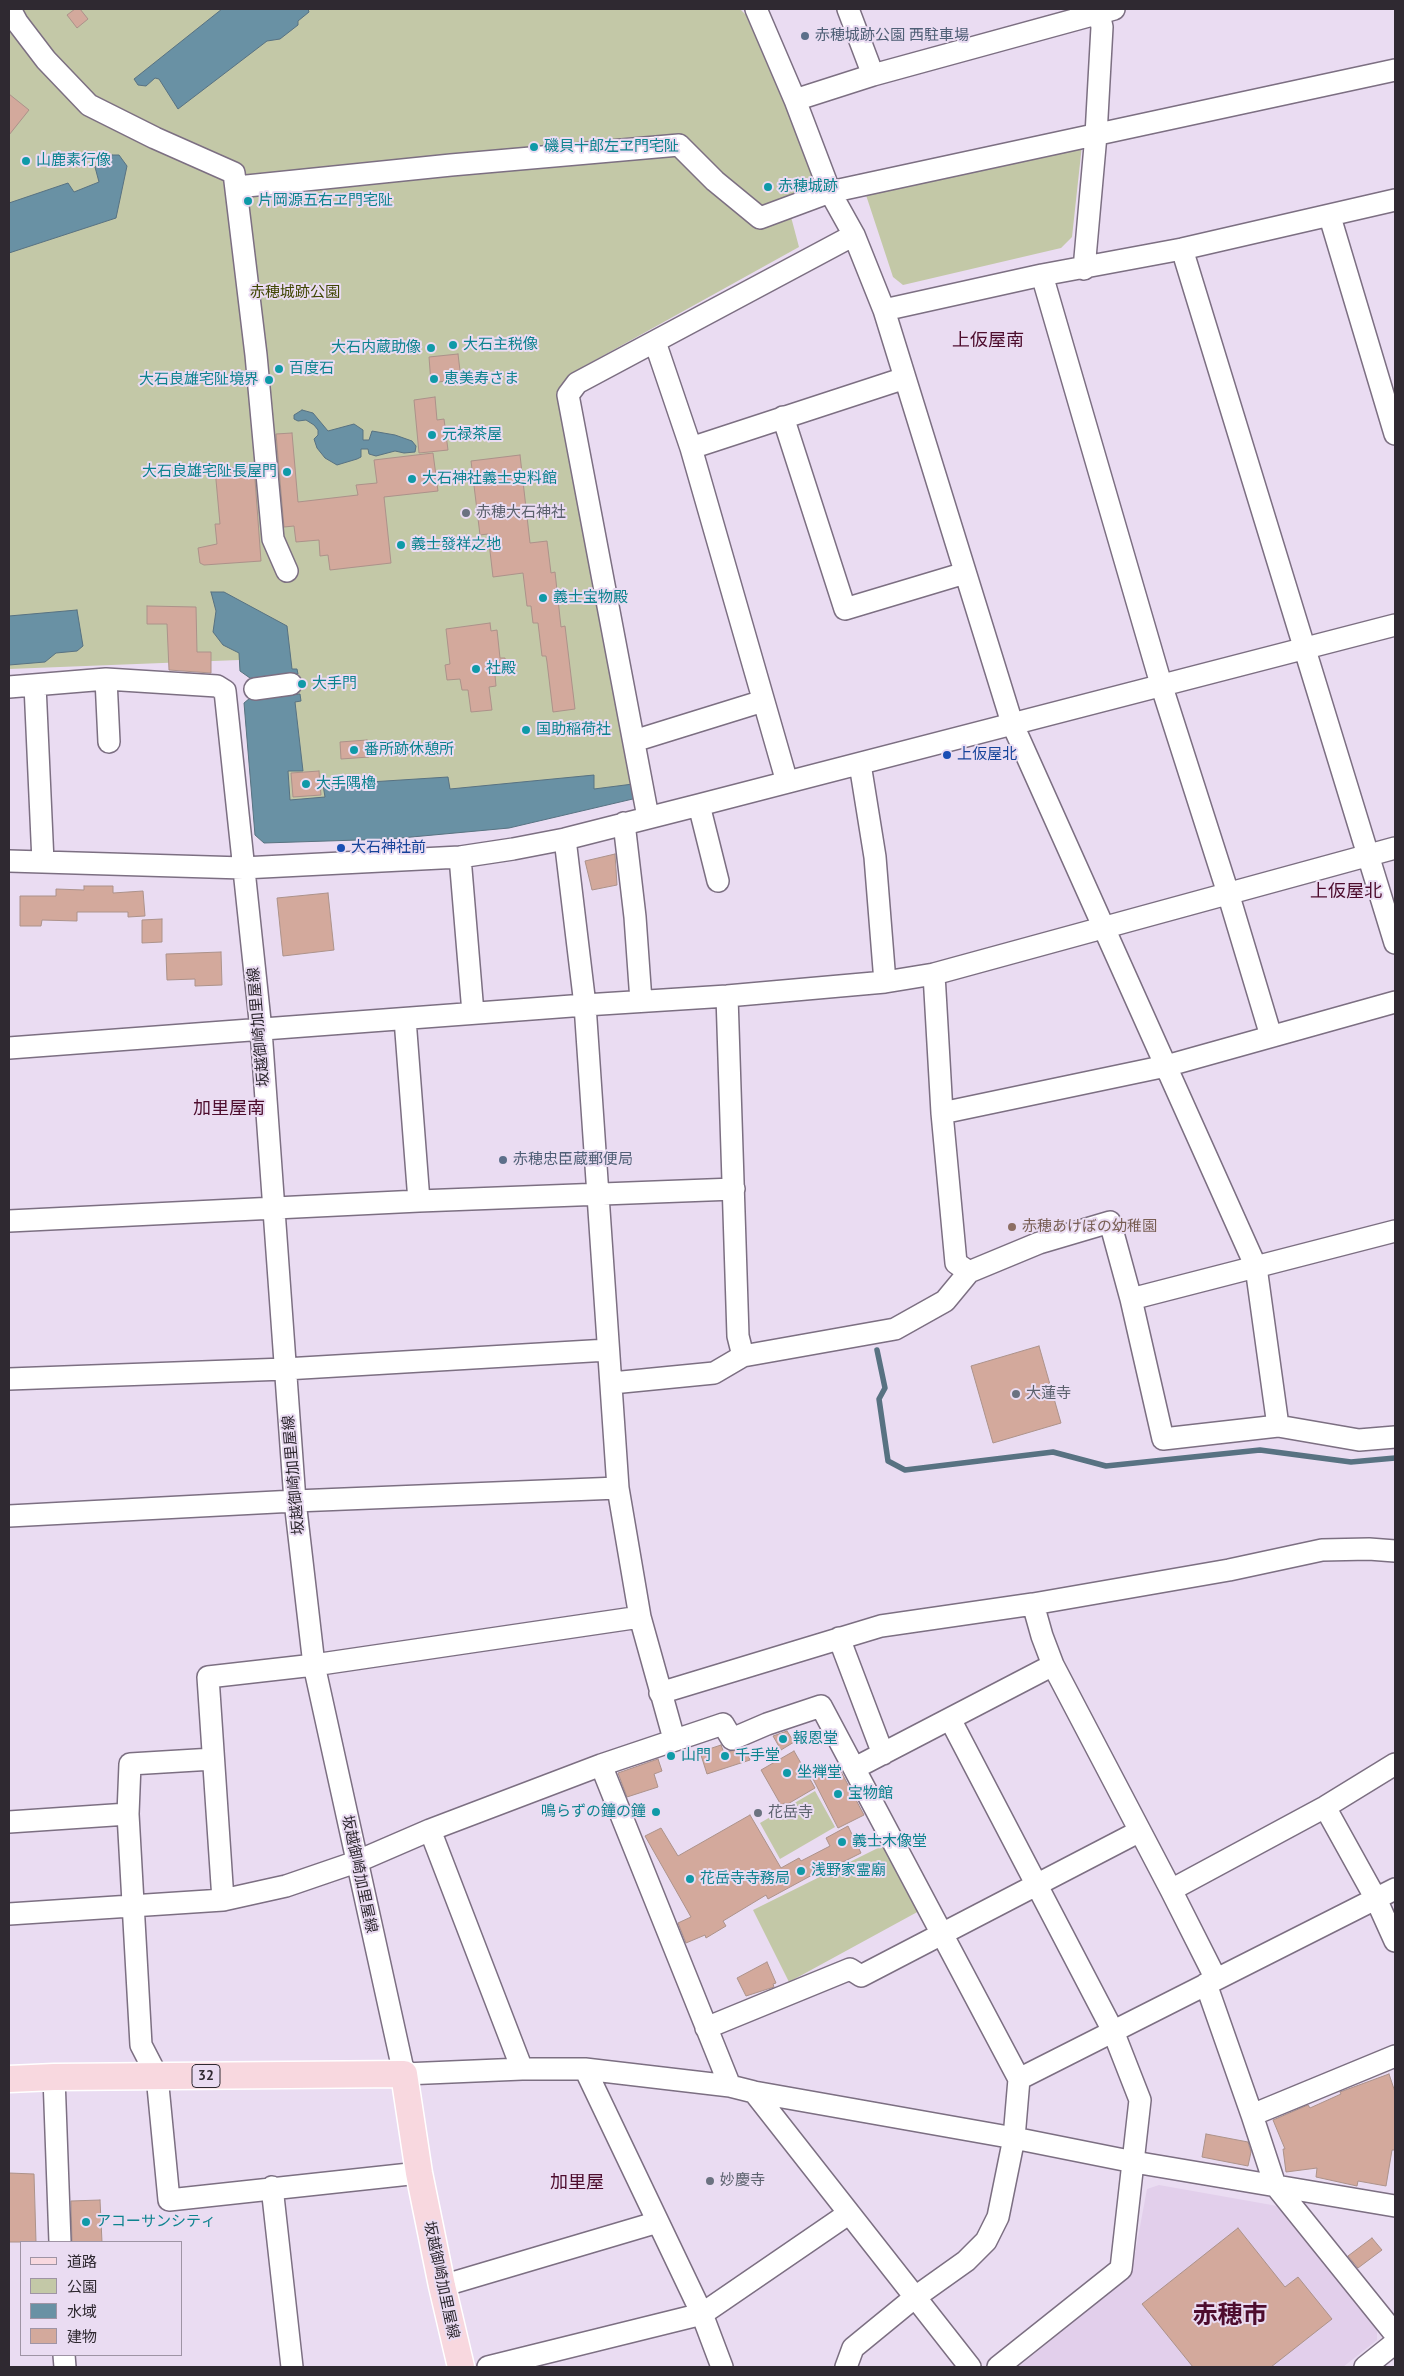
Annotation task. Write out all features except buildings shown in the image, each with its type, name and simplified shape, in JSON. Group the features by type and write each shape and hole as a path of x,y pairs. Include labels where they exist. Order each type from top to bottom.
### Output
{"main road":[{"name":"32","path":"9,2079 404,2074"},
{"name":"坂越御崎加里屋線","path":"404,2074 419,2173 461,2367"}],"street":[{"path":"10,9 17,22 46,60 88,105 155,138 234,173 256,355 273,539 286,571"},
{"path":"756,9 795,100 830,192 854,234 884,310 1012,723 1256,1266 1278,1426"},
{"path":"848,9 873,75"},
{"path":"795,100 873,75 1103,10 1096,136 1084,269"},
{"path":"237,187 451,165 679,145 715,181 760,218 830,192 1395,70"},
{"path":"884,310 1042,275 1182,250 1330,217 1395,200"},
{"path":"1330,217 1395,434"},
{"path":"648,818 568,395 577,383 854,234"},
{"path":"1182,250 1395,942"},
{"path":"1042,275 1161,684 1228,893 1271,1036"},
{"path":"655,342 691,448 787,782"},
{"path":"691,448 905,378"},
{"path":"783,417 845,609 965,574"},
{"path":"9,861 243,868 460,857 566,839 1395,625"},
{"path":"9,687 106,679 109,742"},
{"name":"坂越御崎加里屋線","path":"106,679 217,686 225,691 261,1030 272,1209 295,1500 314,1665 404,2074"},
{"path":"35,684 42,862"},
{"path":"255,689 292,684"},
{"path":"634,741 763,701"},
{"path":"860,764 874,857 885,982"},
{"path":"699,805 718,881"},
{"path":"624,824 635,918 640,1001"},
{"path":"566,839 585,1005 618,1488 640,1617 674,1739"},
{"path":"9,1048 728,996 885,982 934,974 1395,848"},
{"path":"460,857 473,1013"},
{"path":"934,974 942,1113 956,1263 969,1272"},
{"path":"728,996 738,1336 743,1356"},
{"path":"942,1113 1166,1066 1395,1002"},
{"path":"406,1018 419,1201"},
{"path":"9,1221 419,1201 734,1189"},
{"path":"612,1383 714,1373 743,1356 895,1329 945,1301 969,1272 1039,1243 1110,1222 1131,1299 1163,1439 1278,1426 1359,1440 1395,1436"},
{"path":"1131,1299 1395,1231"},
{"path":"9,1379 285,1369 608,1350"},
{"path":"9,1516 295,1500 618,1488"},
{"path":"660,1693 881,1626 1033,1604 1229,1570 1322,1550 1369,1548 1395,1551"},
{"path":"1033,1604 1053,1665 1172,1890 1211,1982 1276,2185 1395,2334"},
{"path":"223,1900 208,1677 314,1665 640,1617"},
{"path":"840,1638 883,1754"},
{"path":"855,1768 1053,1665"},
{"path":"9,1914 223,1900 286,1886 356,1862 430,1830 674,1739 724,1724 732,1739 767,1724 821,1706 1019,2079 1014,2138 998,2217 986,2241 966,2261 914,2298 853,2348 846,2367"},
{"path":"950,1719 1113,2031 1140,2100 1121,2269 998,2367"},
{"path":"213,1759 130,1764 128,1814 141,2045 157,2076 169,2200 272,2187 419,2173"},
{"path":"1172,1890 1325,1807 1395,1764"},
{"path":"601,1765 730,2086"},
{"path":"1325,1807 1376,1899 1395,1941"},
{"path":"9,1822 128,1814"},
{"path":"430,1830 522,2069"},
{"path":"706,2028 850,1969 861,1976 1140,1831"},
{"path":"1019,2079 1395,1889"},
{"path":"1252,2114 1395,2056"},
{"path":"404,2074 522,2069 585,2069 730,2086 1134,2162 1395,2206"},
{"path":"585,2069 702,2314 722,2367"},
{"path":"54,2077 60,2241"},
{"path":"754,2092 970,2367"},
{"path":"272,2187 292,2367"},
{"path":"488,2367 702,2314 848,2214"},
{"path":"442,2286 658,2222"},
{"path":"1365,2367 1395,2343"}],"shaded area":[{"path":"1159,2185 1283,2207 1377,2327 1377,2340 1343,2367 1018,2367 1131,2275 1147,2189"}],"green space":[{"name":"赤穂城跡公園","path":"9,9 740,9 746,15 814,172 805,191 786,198 799,247 570,374 559,398 633,784 509,828 390,839 264,843 255,835 244,703 250,698 257,683 240,671 239,660 9,669"},
{"path":"1082,145 1072,237 1061,248 903,285 893,277 865,192"},
{"path":"815,1791 835,1827 780,1859 760,1823"},
{"path":"886,1844 921,1910 789,1982 753,1910"}],"water":[{"path":"222,9 308,9 309,12 298,21 298,25 280,39 267,41 178,109 159,79 155,78 146,86 138,85 134,79"},
{"path":"112,155 119,155 127,166 116,218 9,253 9,203 68,183 74,192 99,182 95,167"},
{"path":"302,410 313,413 328,431 354,424 363,430 363,440 369,440 372,431 395,435 412,441 416,446 415,452 404,453 395,451 376,456 369,454 368,449 361,449 361,457 337,465 325,458 317,448 314,439 318,435 318,430 314,425 306,420 298,421 294,419 294,415"},
{"path":"211,592 224,592 287,626 292,669 297,669 298,674 288,675 290,695 300,694 301,701 295,702 303,771 288,771 290,800 325,797 323,785 448,777 450,789 594,775 594,789 633,784 637,798 509,828 390,839 264,843 255,835 244,703 250,698 257,683 240,671 239,653 223,645 213,632 216,611"},
{"path":"77,610 83,646 77,651 56,653 45,662 9,665 9,616"}],"waterway":[{"path":"877,1350 885,1388 879,1399 888,1461 905,1470 1053,1452 1106,1466 1260,1450 1351,1462 1395,1458"}],"place":[{"name":"赤穂城跡公園 西駐車場","path":"805,36"},
{"name":"磯貝十郎左ヱ門宅阯","path":"534,147"},
{"name":"山鹿素行像","path":"26,161"},
{"name":"赤穂城跡","path":"768,187"},
{"name":"片岡源五右ヱ門宅阯","path":"248,201"},
{"name":"大石主税像","path":"453,345"},
{"name":"大石内蔵助像","path":"431,348"},
{"name":"百度石","path":"279,369"},
{"name":"恵美寿さま","path":"434,379"},
{"name":"大石良雄宅阯境界","path":"269,380"},
{"name":"元禄茶屋","path":"432,435"},
{"name":"大石良雄宅阯長屋門","path":"287,472"},
{"name":"大石神社義士史料館","path":"412,479"},
{"name":"赤穂大石神社","path":"466,513"},
{"name":"義士發祥之地","path":"401,545"},
{"name":"義士宝物殿","path":"543,598"},
{"name":"社殿","path":"476,669"},
{"name":"大手門","path":"302,684"},
{"name":"国助稲荷社","path":"526,730"},
{"name":"番所跡休憩所","path":"354,750"},
{"name":"上仮屋北","path":"947,755"},
{"name":"大手隅櫓","path":"306,784"},
{"name":"大石神社前","path":"341,848"},
{"name":"赤穂忠臣蔵郵便局","path":"503,1160"},
{"name":"赤穂あけぼの幼稚園","path":"1012,1227"},
{"name":"大蓮寺","path":"1016,1394"},
{"name":"報恩堂","path":"783,1739"},
{"name":"山門","path":"671,1756"},
{"name":"千手堂","path":"725,1756"},
{"name":"坐禅堂","path":"787,1773"},
{"name":"宝物館","path":"838,1794"},
{"name":"鳴らずの鐘の鐘","path":"656,1812"},
{"name":"花岳寺","path":"758,1813"},
{"name":"義士木像堂","path":"842,1842"},
{"name":"浅野家霊廟","path":"801,1871"},
{"name":"花岳寺寺務局","path":"690,1879"},
{"name":"妙慶寺","path":"710,2181"},
{"name":"アコーサンシティ","path":"86,2222"}],"district":[{"name":"上仮屋南","path":"988,341"},
{"name":"上仮屋北","path":"1346,892"},
{"name":"加里屋南","path":"229,1109"},
{"name":"加里屋","path":"577,2183"},
{"name":"赤穂市","path":"1230,2316"}]}
